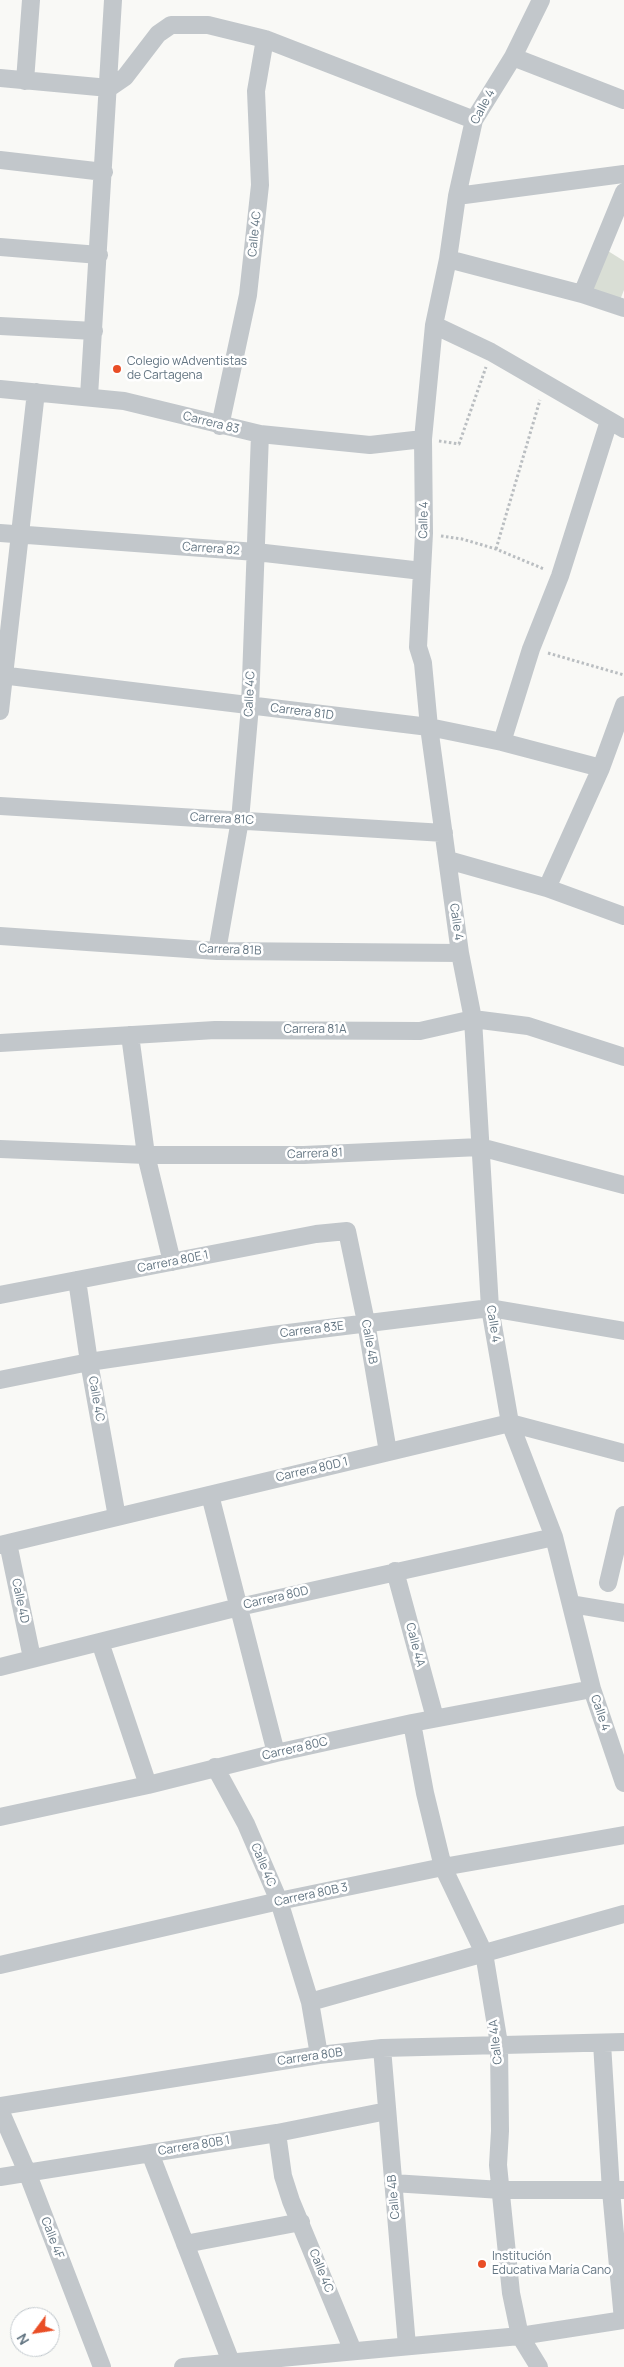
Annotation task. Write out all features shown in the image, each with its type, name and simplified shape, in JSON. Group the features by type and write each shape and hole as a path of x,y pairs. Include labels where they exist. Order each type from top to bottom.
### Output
{"street":[{"path":"25,80 31,0"},
{"path":"88,396 99,255 113,0"},
{"name":"Calle 4","path":"542,0 513,57 474,120 457,196 448,260 434,325 423,439 424,533 418,647 423,663 460,953 474,1019 490,1308 510,1423 554,1537 592,1689 624,1783"},
{"path":"0,78 109,88 125,77 158,34 171,26 208,25 266,39 474,120"},
{"name":"Calle 4C","path":"220,426 248,295 260,185 256,91 266,39"},
{"path":"513,57 624,100"},
{"path":"0,160 104,172"},
{"path":"457,196 624,174"},
{"path":"582,294 624,192"},
{"path":"0,247 99,255"},
{"path":"448,260 582,294 624,308"},
{"path":"434,325 491,352 546,382 616,425 531,648 502,742"},
{"path":"0,326 94,331"},
{"name":"Carrera 83","path":"0,389 88,396 124,401 220,426 260,434 370,445 423,439"},
{"path":"0,711 2,675 36,392"},
{"name":"Calle 4C","path":"217,951 240,820 250,706 260,434"},
{"name":"Carrera 82","path":"0,533 256,552 422,571"},
{"name":"Carrera 81D","path":"2,675 430,727 502,742 601,768"},
{"path":"547,888 601,768 624,705"},
{"name":"Carrera 81C","path":"0,806 444,833"},
{"path":"448,860 547,888 624,916"},
{"name":"Carrera 81B","path":"0,936 217,951 460,953"},
{"name":"Carrera 81A","path":"0,1043 215,1030 420,1031 474,1019 528,1026 624,1057"},
{"path":"130,1035 146,1155 172,1262"},
{"name":"Carrera 81","path":"0,1149 146,1155 304,1155 480,1146 624,1185"},
{"name":"Carrera 80E 1","path":"0,1295 316,1234 347,1231"},
{"name":"Calle 4B","path":"347,1231 366,1322 388,1452"},
{"name":"Calle 4C","path":"77,1280 89,1362 117,1517"},
{"name":"Carrera 83E","path":"0,1380 89,1362 366,1322 490,1308 624,1331"},
{"name":"Carrera 80D 1","path":"4,1544 510,1423 624,1453"},
{"path":"210,1495 276,1753"},
{"path":"608,1583 624,1514"},
{"name":"Carrera 80D","path":"0,1667 238,1607 554,1537"},
{"name":"Calle 4D","path":"4,1544 32,1658"},
{"name":"Calle 4A","path":"395,1572 435,1718"},
{"path":"571,1604 624,1613"},
{"path":"100,1642 148,1785"},
{"name":"Carrera 80C","path":"0,1817 148,1785 215,1767 435,1718 592,1689"},
{"name":"Calle 4A","path":"412,1723 425,1793 443,1867 484,1952 498,2044 500,2131 498,2165 511,2293 520,2336 539,2367"},
{"name":"Calle 4C","path":"215,1767 246,1824 279,1901 310,2002 319,2055"},
{"name":"Carrera 80B 3","path":"0,1965 279,1901 443,1867 624,1835"},
{"path":"310,2002 624,1914"},
{"path":"183,2367 520,2336 624,2320 618,2191 602,2042"},
{"name":"Carrera 80B","path":"0,2108 319,2055 382,2048 624,2042"},
{"name":"Calle 4B","path":"382,2048 407,2346"},
{"name":"Calle 4F","path":"0,2108 27,2172 102,2367"},
{"name":"Carrera 80B 1","path":"0,2176 277,2133 387,2110"},
{"name":"Calle 4C","path":"277,2133 282,2176 353,2351"},
{"path":"150,2153 231,2362"},
{"path":"393,2183 501,2190 618,2191"},
{"path":"185,2244 301,2222"}],"path":[{"path":"423,439 460,444 491,352"},
{"path":"496,550 546,382"},
{"path":"424,533 462,539 496,550 560,576"},
{"path":"531,648 624,675"}],"shaded area":[{"path":"608,251 624,261 624,290 620,300 592,291"}],"place":[{"name":"Colegio wAdventistas de Cartagena","path":"117,369"},
{"name":"Institución Educativa María Cano","path":"482,2264"}]}
